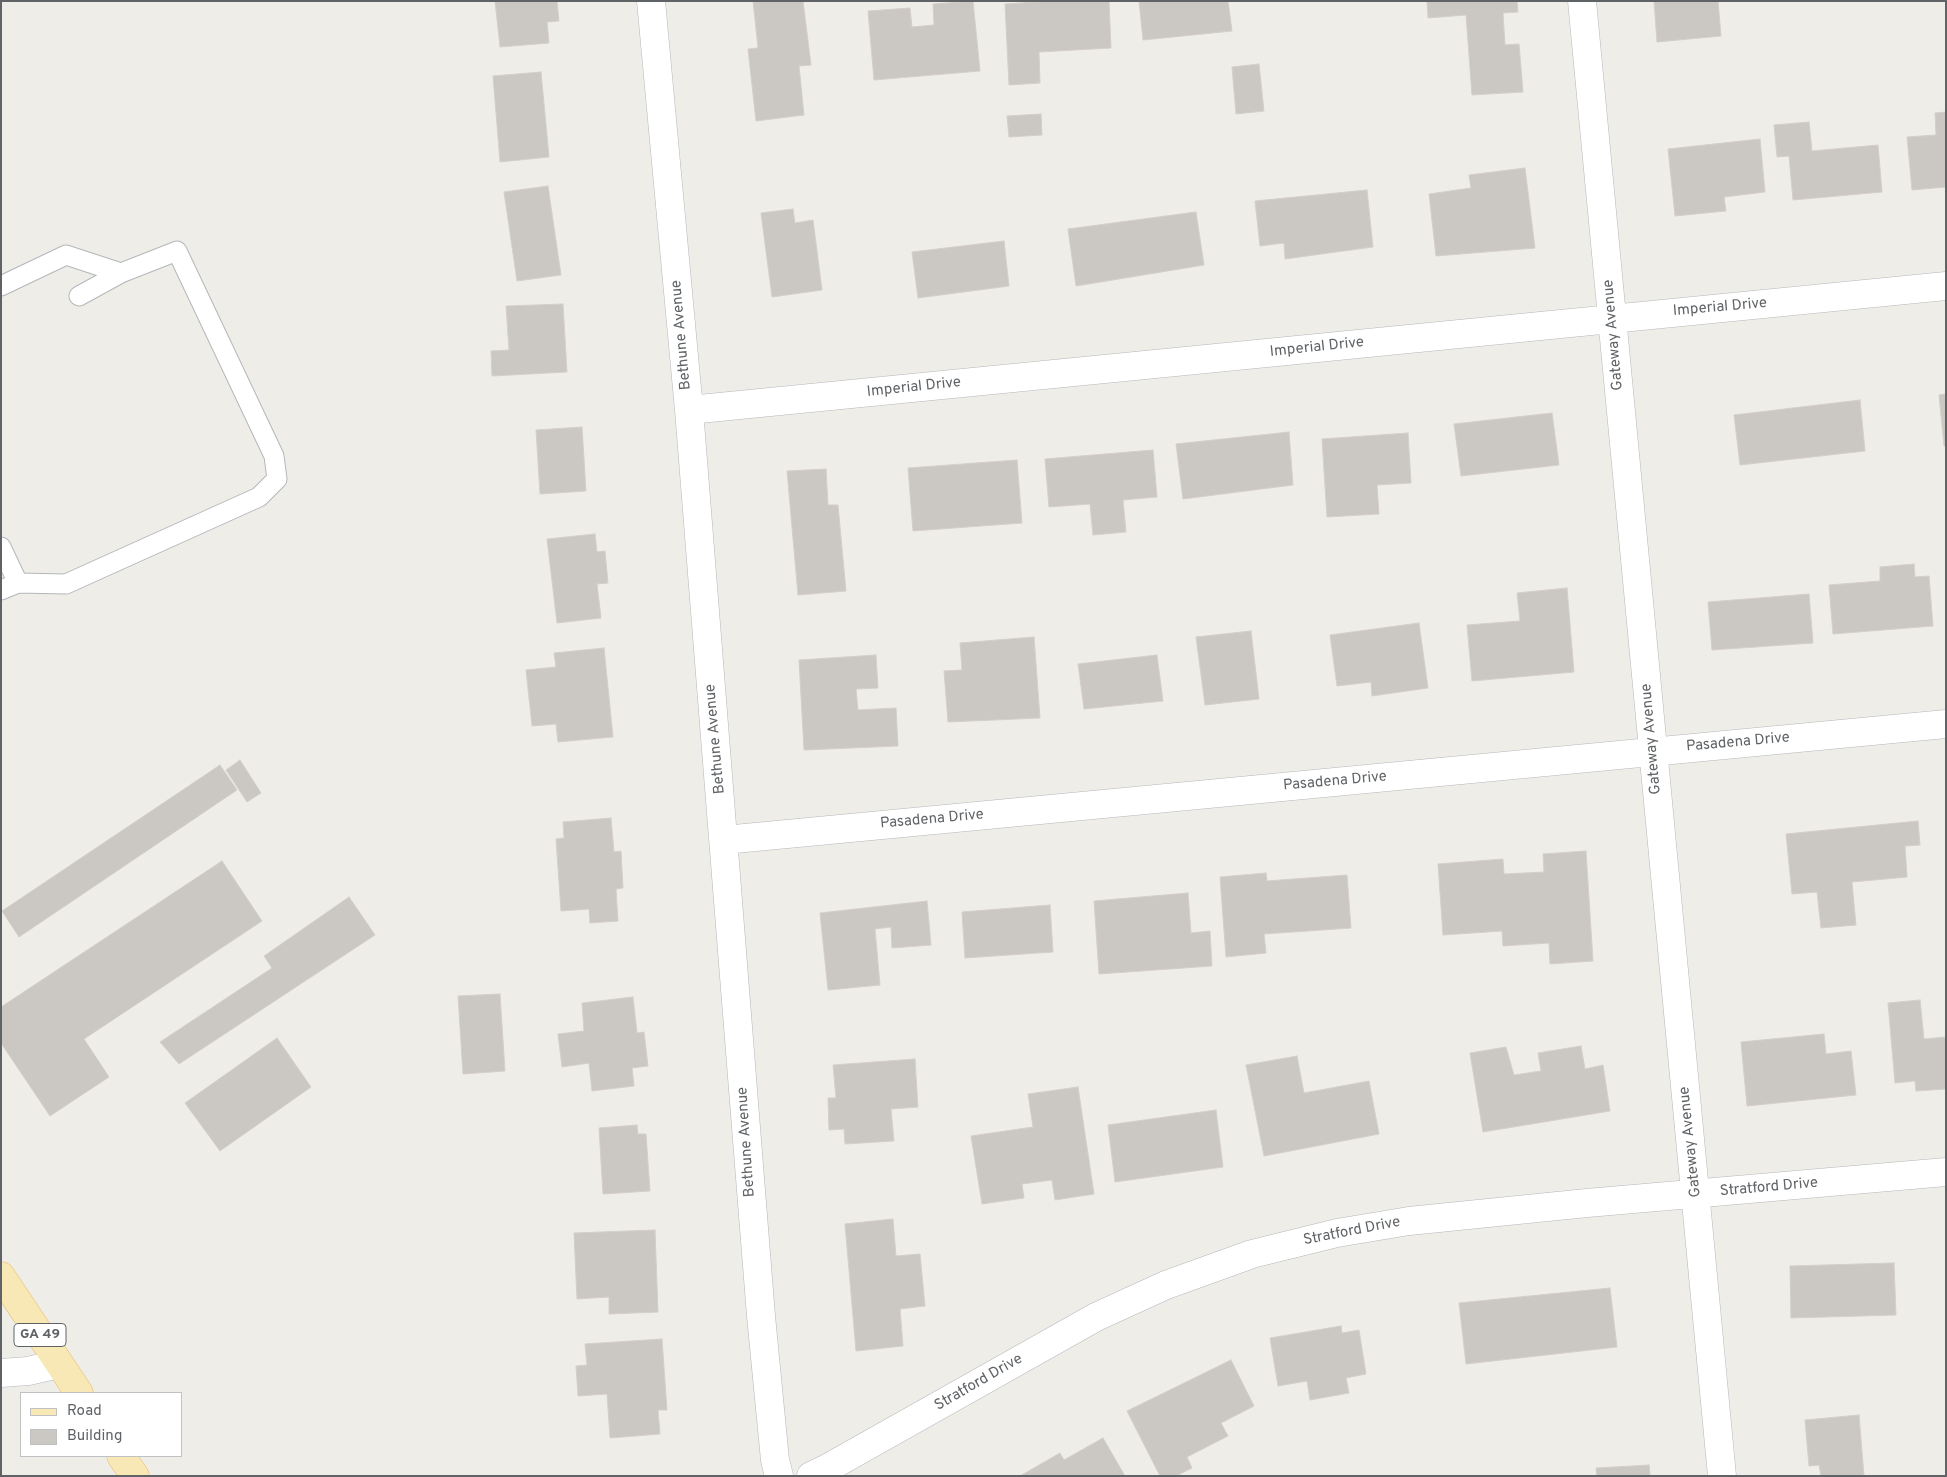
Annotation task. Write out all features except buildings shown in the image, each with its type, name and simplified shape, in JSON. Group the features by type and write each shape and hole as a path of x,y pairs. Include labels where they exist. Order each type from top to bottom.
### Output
{"main road":[{"name":"GA 49","path":"1,1276 78,1392"},
{"path":"122,1457 135,1476"}],"street":[{"name":"Bethune Avenue","path":"651,1 689,410 760,1316 775,1460 779,1476"},
{"name":"Gateway Avenue","path":"1582,1 1722,1476"},
{"name":"Imperial Drive","path":"689,410 1946,286"},
{"name":"Pasadena Drive","path":"724,840 1946,724"},
{"name":"Stratford Drive","path":"811,1476 1096,1317 1166,1285 1252,1254 1337,1232 1409,1221 1946,1172"},
{"path":"1,1373 60,1364"}],"lane":[{"path":"1,547 10,587 66,584 259,497 277,479 274,456 177,251 121,273 80,296"},
{"path":"1,286 66,255 121,273"}]}
